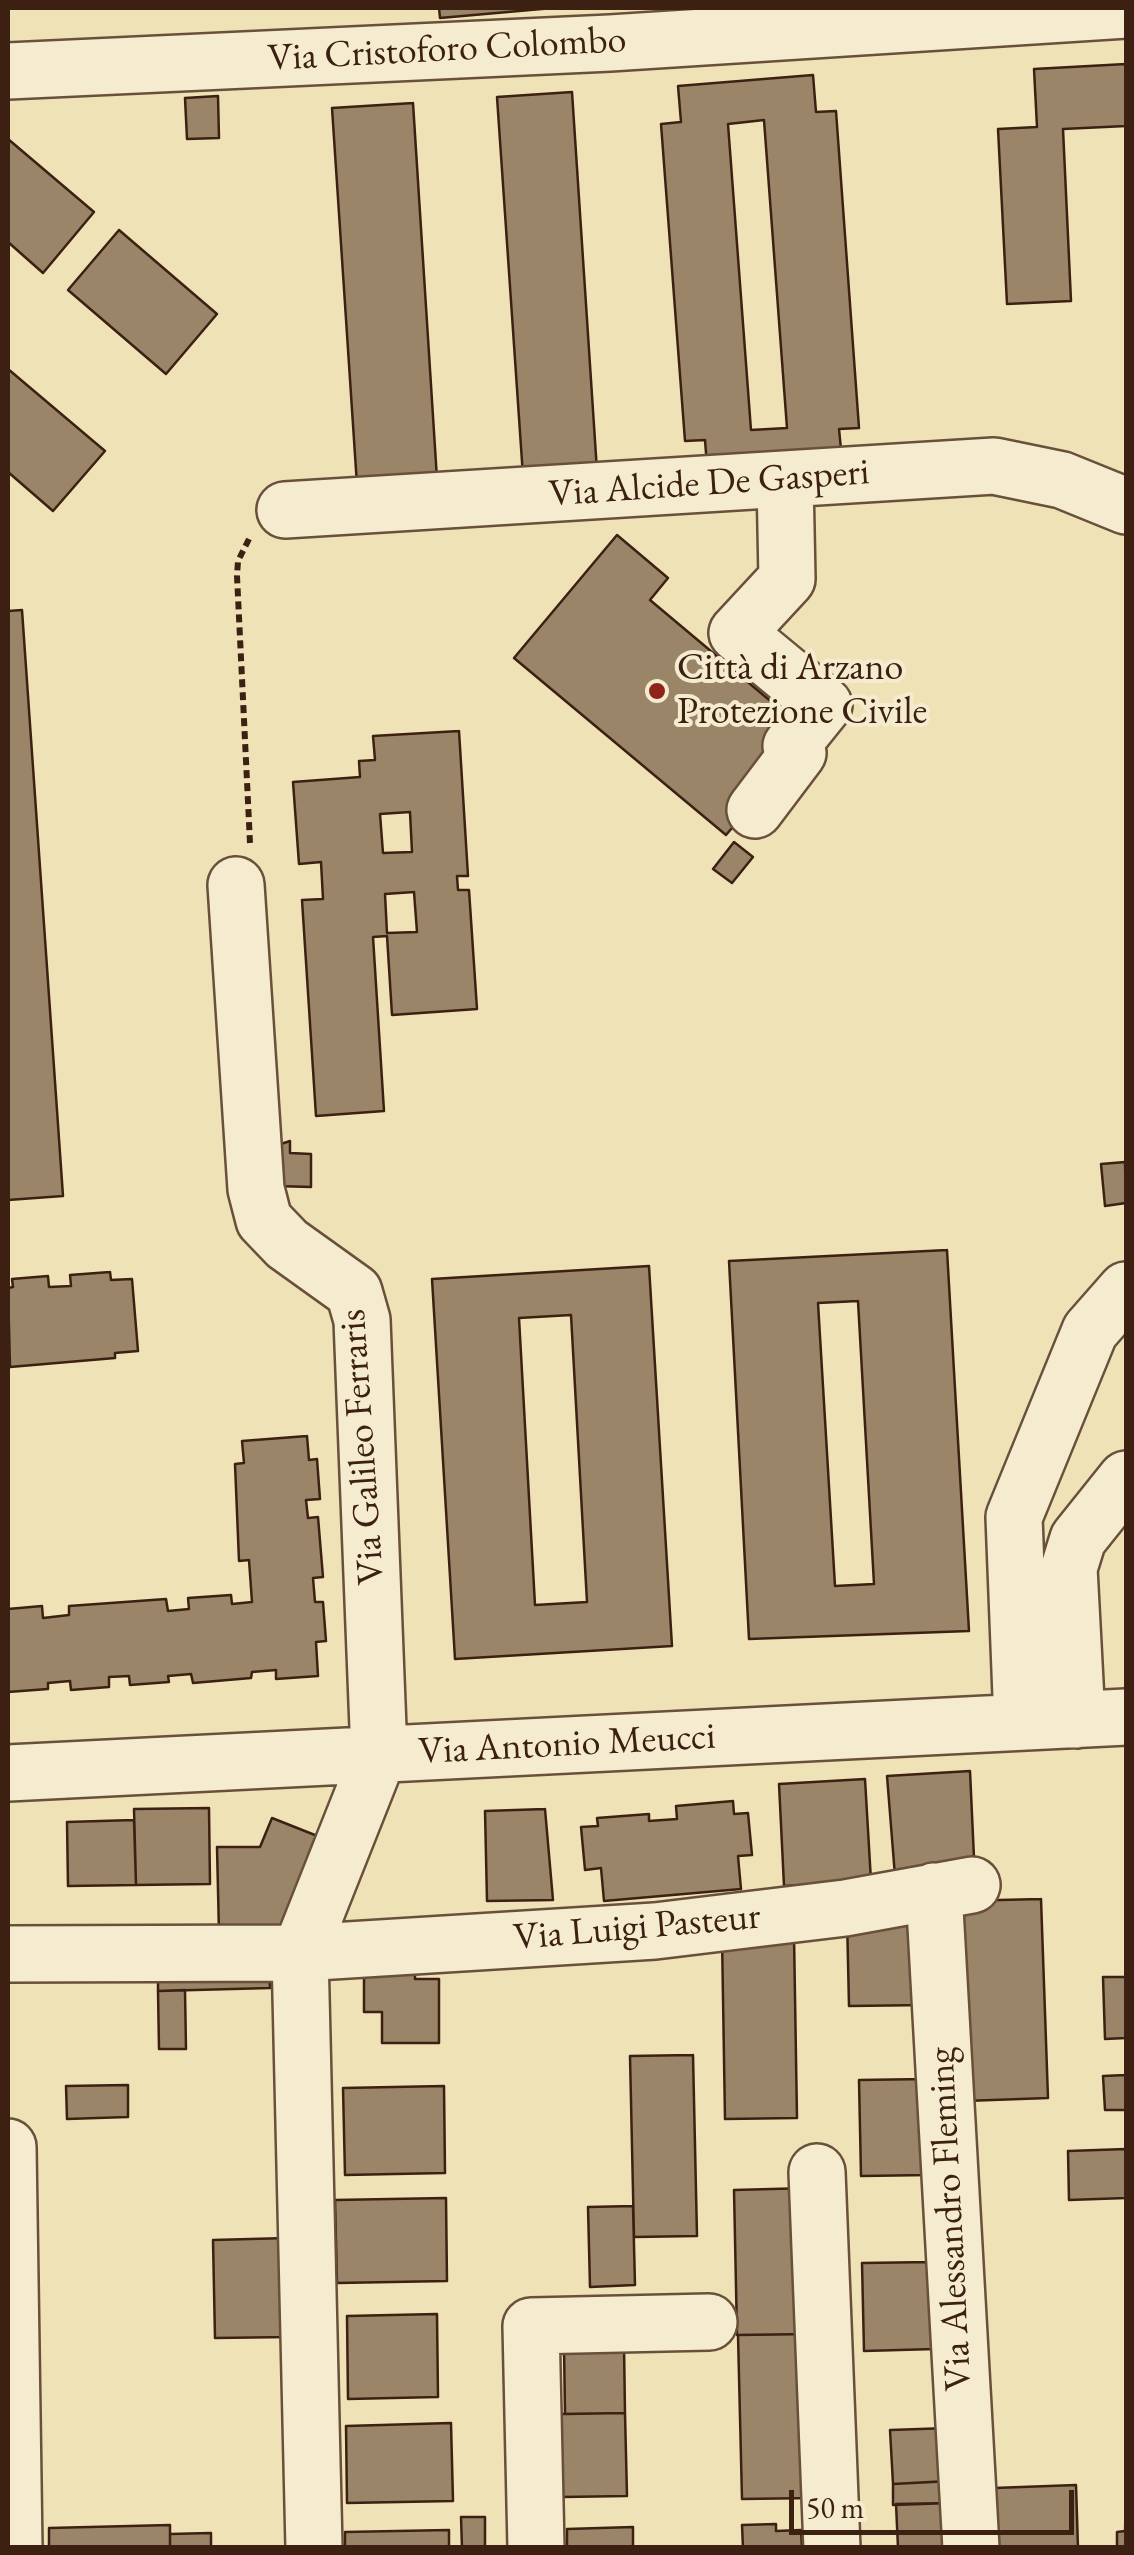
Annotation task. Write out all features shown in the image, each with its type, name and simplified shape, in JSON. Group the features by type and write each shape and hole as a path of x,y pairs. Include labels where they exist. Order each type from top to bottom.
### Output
{"street":[{"name":"Via Cristoforo Colombo","path":"8,71 608,25 1126,10"},
{"name":"Via Alcide De Gasperi","path":"285,510 994,466 1062,480 1126,506"},
{"path":"755,810 798,753 791,746 824,704 737,633 787,579 785,479"},
{"name":"Via Galileo Ferraris","path":"236,885 256,1188 264,1220 286,1244 354,1292 362,1320 379,1754"},
{"path":"1022,1722 1014,1518 1090,1331 1126,1290"},
{"path":"1102,1718 1069,1568 1078,1539 1126,1478"},
{"name":"Via Antonio Meucci","path":"8,1773 1102,1718"},
{"path":"314,2548 300,1953 379,1754"},
{"name":"Via Luigi Pasteur","path":"8,1954 300,1953 655,1931 844,1908 953,1888"},
{"name":"Via Alessandro Fleming","path":"953,1888 971,2548"},
{"path":"8,2147 14,2548"},
{"path":"817,2172 832,2548"},
{"path":"536,2548 531,2326 710,2322"}],"path":[{"path":"236,885 251,859 238,561 245,543 285,510"}],"building":[{"path":"439,8 553,8 440,18"},
{"path":"1126,64 1126,126 1063,129 1071,301 1007,304 998,129 1037,127 1034,69"},
{"path":"813,75 816,112 836,111 859,428 839,429 843,469 708,479 705,440 685,441 661,124 681,122 678,86","holes":["764,120 787,428 751,430 728,124"]},
{"path":"572,92 597,471 523,476 497,97"},
{"path":"218,96 219,138 187,139 185,98"},
{"path":"413,103 437,479 357,485 332,108"},
{"path":"8,139 94,212 43,273 8,242"},
{"path":"119,230 217,314 166,374 68,290"},
{"path":"8,369 105,451 53,511 8,472"},
{"name":"Città di Arzano Protezione Civile","path":"617,535 668,578 650,600 799,725 784,767 726,835 514,658"},
{"path":"22,610 63,1196 8,1200 8,611"},
{"path":"459,731 468,876 457,876 458,890 469,890 477,1009 392,1015 387,936 373,937 384,1111 316,1116 302,900 323,899 321,862 299,864 293,782 360,777 359,761 375,760 373,736","holes":["410,812 412,852 383,853 380,814","414,892 417,932 387,933 385,894"]},
{"path":"734,842 753,857 732,883 713,869"},
{"path":"290,1141 290,1153 311,1154 311,1187 275,1186 275,1146"},
{"path":"1125,1162 1126,1203 1105,1206 1101,1164"},
{"path":"947,1250 969,1631 749,1639 729,1261","holes":["858,1301 874,1584 835,1586 818,1303"]},
{"path":"649,1266 672,1646 455,1659 432,1279","holes":["571,1315 587,1602 535,1605 519,1318"]},
{"path":"110,1272 111,1280 132,1279 138,1351 115,1353 115,1358 10,1367 8,1288 13,1287 12,1279 48,1276 49,1287 71,1286 70,1275"},
{"path":"307,1436 309,1460 317,1459 320,1499 306,1500 308,1518 318,1517 323,1577 313,1578 315,1602 323,1602 326,1641 316,1642 318,1676 276,1679 276,1670 252,1672 251,1678 193,1683 191,1674 168,1676 169,1682 130,1685 129,1676 109,1677 109,1687 71,1690 70,1681 48,1683 48,1689 8,1692 8,1609 42,1606 43,1618 69,1615 69,1606 166,1599 168,1611 189,1609 188,1598 231,1595 232,1604 252,1602 249,1560 239,1561 235,1464 244,1463 242,1441"},
{"path":"970,1771 974,1858 944,1870 895,1876 887,1776"},
{"path":"865,1779 871,1881 784,1886 779,1784"},
{"path":"733,1801 734,1814 748,1813 752,1855 738,1856 741,1889 604,1901 601,1868 585,1870 581,1827 598,1826 597,1818 649,1814 649,1821 677,1819 676,1806"},
{"path":"209,1808 210,1884 136,1885 134,1809"},
{"path":"545,1809 553,1900 487,1901 485,1811"},
{"path":"272,1818 330,1841 294,1932 219,1933 217,1847 260,1847"},
{"path":"134,1820 136,1885 68,1886 67,1822"},
{"path":"1041,1899 1048,2098 965,2101 958,1901"},
{"path":"913,1910 928,2005 849,2006 847,1918"},
{"path":"794,1936 797,2118 725,2119 722,1937"},
{"path":"269,1965 270,1988 158,1991 158,1967"},
{"path":"364,1967 415,1967 415,1979 439,1979 439,2043 382,2043 382,2012 364,2012"},
{"path":"1103,1977 1126,1977 1126,2038 1105,2039"},
{"path":"185,1990 186,2049 159,2049 158,1991"},
{"path":"693,2055 697,2236 634,2237 630,2056"},
{"path":"1126,2075 1126,2110 1105,2110 1103,2076"},
{"path":"927,2079 929,2175 861,2176 859,2080"},
{"path":"128,2085 128,2117 67,2119 66,2086"},
{"path":"444,2086 445,2173 345,2175 343,2088"},
{"path":"1126,2149 1126,2198 1069,2200 1068,2151"},
{"path":"809,2188 812,2334 737,2335 734,2190"},
{"path":"446,2198 447,2281 337,2283 335,2200"},
{"path":"633,2206 635,2285 590,2287 588,2207"},
{"path":"288,2238 290,2337 215,2338 213,2240"},
{"path":"933,2262 935,2349 864,2351 862,2263"},
{"path":"437,2314 438,2397 348,2399 347,2316"},
{"path":"812,2334 815,2498 742,2499 738,2335"},
{"path":"624,2346 625,2413 565,2414 564,2347"},
{"path":"625,2413 627,2496 563,2497 561,2414"},
{"path":"451,2423 453,2501 347,2503 346,2426"},
{"path":"949,2428 951,2481 893,2484 890,2430"},
{"path":"949,2481 950,2503 893,2505 893,2484"},
{"path":"1076,2485 1078,2548 996,2548 994,2488"},
{"path":"1126,2502 1126,2548 1117,2548 1117,2532 1125,2531"},
{"path":"950,2503 952,2548 898,2548 896,2504"},
{"path":"461,2517 485,2517 485,2548 462,2548"},
{"path":"776,2524 776,2531 801,2530 802,2548 743,2548 742,2525"},
{"path":"170,2525 170,2548 49,2548 49,2528"},
{"path":"633,2527 633,2548 567,2548 567,2529"},
{"path":"449,2530 449,2548 345,2548 345,2532"},
{"path":"211,2533 211,2548 170,2548 170,2534"}],"place":[{"name":"Città di Arzano Protezione Civile","path":"657,691"}]}
